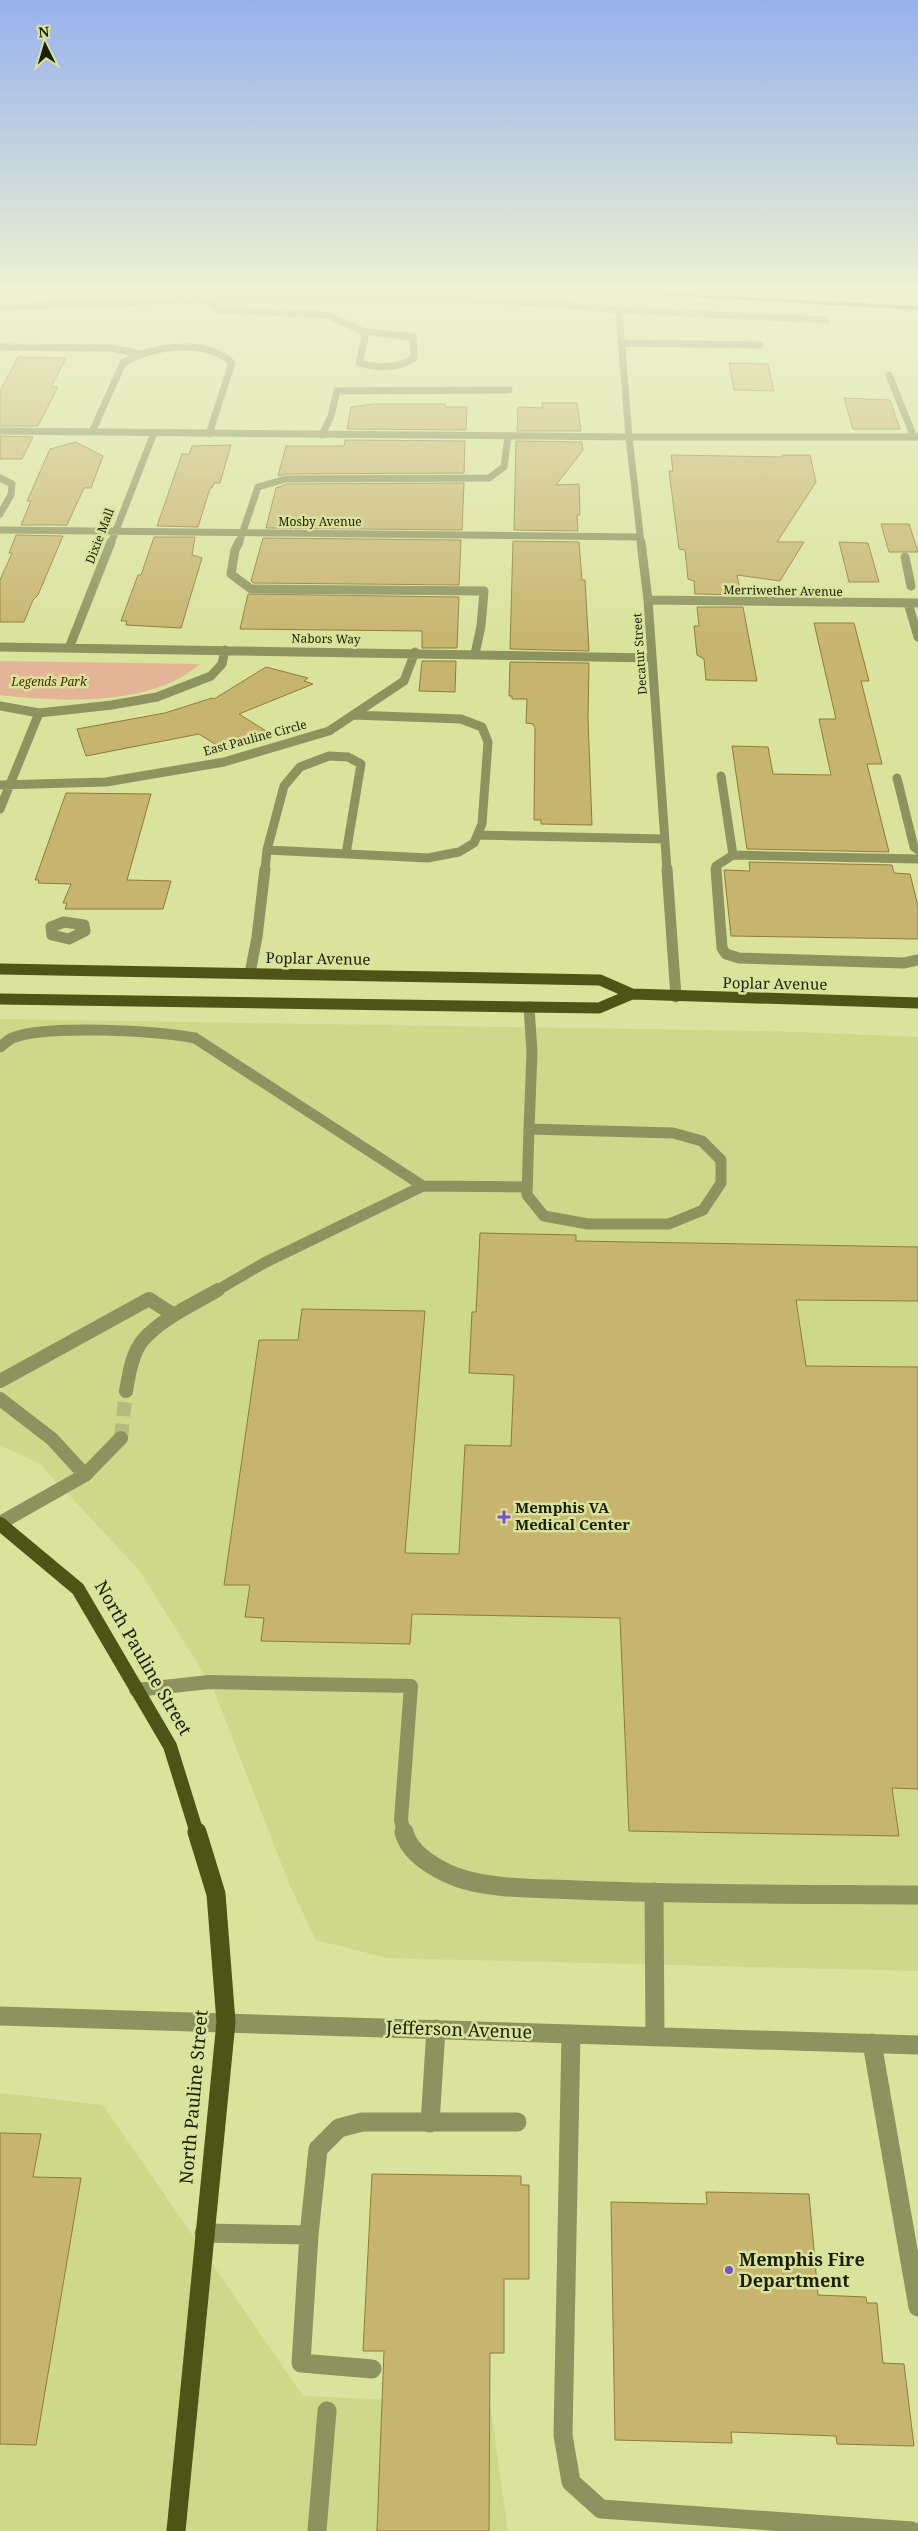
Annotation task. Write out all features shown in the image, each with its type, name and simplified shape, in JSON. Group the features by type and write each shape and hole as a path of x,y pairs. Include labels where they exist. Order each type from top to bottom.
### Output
{"main road":[{"name":"Poplar Avenue","path":"0,970 600,980 632,994 676,997 918,1003"},
{"name":"Poplar Avenue","path":"0,998 599,1008 632,994"},
{"name":"North Pauline Street","path":"0,1523 78,1589 170,1746 216,1894 226,2022 176,2531"}],"street":[{"path":"92,432 104,407"},
{"path":"209,434 218,407"},
{"path":"322,434 333,407"},
{"name":"Decatur Street","path":"626,407 648,600 676,997"},
{"path":"0,431 629,437 916,437 903,407"},
{"name":"Dixie Mall","path":"69,648 154,433"},
{"path":"475,654 481,626 484,591 251,589 231,574 235,550 244,533 258,487 268,483 300,479 488,478 501,474 505,469 508,436"},
{"path":"0,478 12,484 11,495 0,514"},
{"name":"Mosby Avenue","path":"0,530 640,537"},
{"path":"905,557 914,586 913,603 918,637"},
{"name":"Merriwether Avenue","path":"648,600 913,603"},
{"name":"Nabors Way","path":"0,647 415,652 652,658"},
{"path":"0,706 39,712 112,705 156,697 185,688 211,676 222,664 226,650"},
{"name":"East Pauline Circle","path":"5,785 106,782 224,762 329,731 404,681 415,652"},
{"path":"0,809 5,785 39,712"},
{"path":"267,850 428,858 459,852 474,843 482,824 488,742 482,727 462,719 353,714"},
{"path":"250,973 257,937 267,850 284,786 300,767 329,756 348,757 361,764 346,854"},
{"path":"720,776 733,855"},
{"path":"897,778 914,848 918,850"},
{"path":"478,835 665,839"},
{"path":"918,859 733,855 716,866 722,948 726,954 739,958 904,963 918,960"},
{"path":"528,1128 673,1134 702,1141 721,1160 722,1183 703,1210 670,1224 588,1224 544,1216 527,1195 526,1186 528,1128 533,1040 529,1007"},
{"path":"0,1047 12,1038 52,1030 169,1033 195,1038 423,1186"},
{"path":"126,1391 130,1367 143,1340 174,1315 264,1262 423,1186 526,1186"},
{"path":"0,1381 149,1299 174,1315"},
{"path":"0,1399 52,1439 85,1475"},
{"path":"0,1523 85,1475 121,1438"},
{"path":"136,1690 209,1682 411,1686 401,1820 406,1841 428,1862 457,1877 505,1886 654,1892 918,1895"},
{"path":"654,1892 654,2036"},
{"name":"Jefferson Avenue","path":"0,2016 918,2045"},
{"path":"430,2123 436,2029"},
{"path":"571,2034 563,2434 571,2482 601,2509 918,2530"},
{"path":"872,2043 918,2307"},
{"path":"372,2369 301,2362 309,2235 318,2149 339,2128 362,2122 517,2122"},
{"path":"204,2233 309,2235"},
{"path":"317,2531 327,2411"}],"shaded area":[{"name":"Memphis VA Medical Center","path":"0,1019 770,1031 918,1037 918,1971 387,1958 316,1940 290,1886 213,1688 139,1570 40,1464 0,1445"},
{"path":"0,2093 103,2105 303,2396 490,2404 508,2531 0,2531"}],"green space":[{"name":"Legends Park","path":"0,661 200,664 180,678 157,688 131,695 77,700 0,695"}],"building":[{"path":"0,407 48,407 38,426 0,426"},
{"path":"351,407 467,407 466,430 347,429"},
{"path":"518,407 578,407 581,431 517,431"},
{"path":"847,407 892,407 900,429 853,429"},
{"path":"0,436 33,437 22,459 0,459"},
{"path":"345,440 465,441 464,473 286,474 278,476 286,446 344,446"},
{"path":"516,441 582,442 583,450 556,485 579,484 580,515 577,515 578,531 514,530"},
{"path":"76,442 103,456 91,488 84,488 67,525 21,525 31,501 27,501 50,449"},
{"path":"231,445 220,483 214,483 212,488 210,488 198,527 157,526 182,454 189,454 192,446"},
{"path":"671,455 783,457 782,455 810,455 816,482 777,542 804,542 780,581 737,575 741,595 695,594 694,581 688,579 685,550 679,549 669,471 673,471"},
{"path":"464,483 462,530 266,528 276,488 287,484"},
{"path":"881,524 909,524 918,552 889,552"},
{"path":"16,535 63,536 38,595 33,600 24,622 0,622 0,580 12,553 9,553"},
{"path":"154,537 195,537 192,555 202,558 181,628 126,625 127,621 121,621 138,575 141,575"},
{"path":"263,538 461,540 459,585 253,583 251,581"},
{"path":"513,541 579,542 582,580 585,580 589,651 510,649"},
{"path":"839,542 868,543 879,582 849,582"},
{"path":"248,594 459,597 457,648 422,648 422,631 240,629"},
{"path":"697,607 743,607 757,681 706,680 704,659 697,655 694,626 699,626"},
{"path":"814,623 854,623 869,681 861,681 882,764 867,764 889,852 747,849 732,746 768,747 773,774 831,775 819,719 836,719"},
{"path":"422,661 456,661 455,692 419,691"},
{"path":"510,662 589,663 588,718 592,825 541,824 541,820 534,820 535,728 533,724 526,723 527,699 512,699 512,696 509,696"},
{"path":"266,667 308,678 304,681 313,684 239,714 274,736 226,751 199,734 86,756 77,729 165,713 212,698 214,699"},
{"path":"66,793 151,794 127,880 171,881 163,909 65,909 67,903 63,903 71,884 38,883 39,880 35,880"},
{"path":"749,862 892,865 894,873 910,874 918,906 918,939 731,936 724,870 750,871"},
{"path":"480,1233 576,1235 576,1241 918,1247 918,1301 796,1300 806,1366 918,1367 918,1789 892,1788 899,1836 629,1831 620,1618 412,1614 410,1644 261,1641 264,1618 245,1617 250,1585 224,1585 259,1340 298,1340 302,1309 425,1311 405,1553 459,1554 465,1445 511,1446 514,1375 469,1373 472,1312 476,1312"},
{"path":"0,2133 41,2134 33,2177 81,2178 36,2445 0,2444"},
{"path":"372,2174 521,2176 521,2185 529,2185 529,2279 504,2279 504,2353 490,2353 489,2531 377,2531 384,2351 363,2351"},
{"path":"706,2192 809,2194 818,2295 866,2297 867,2303 877,2303 883,2363 904,2364 914,2446 837,2444 836,2436 731,2432 732,2443 615,2440 611,2202 707,2204"}],"tunnel":[{"path":"121,1438 126,1391"}],"place":[{"name":"Memphis VA Medical Center","path":"504,1517"},
{"name":"Memphis Fire Department","path":"729,2270"}]}
